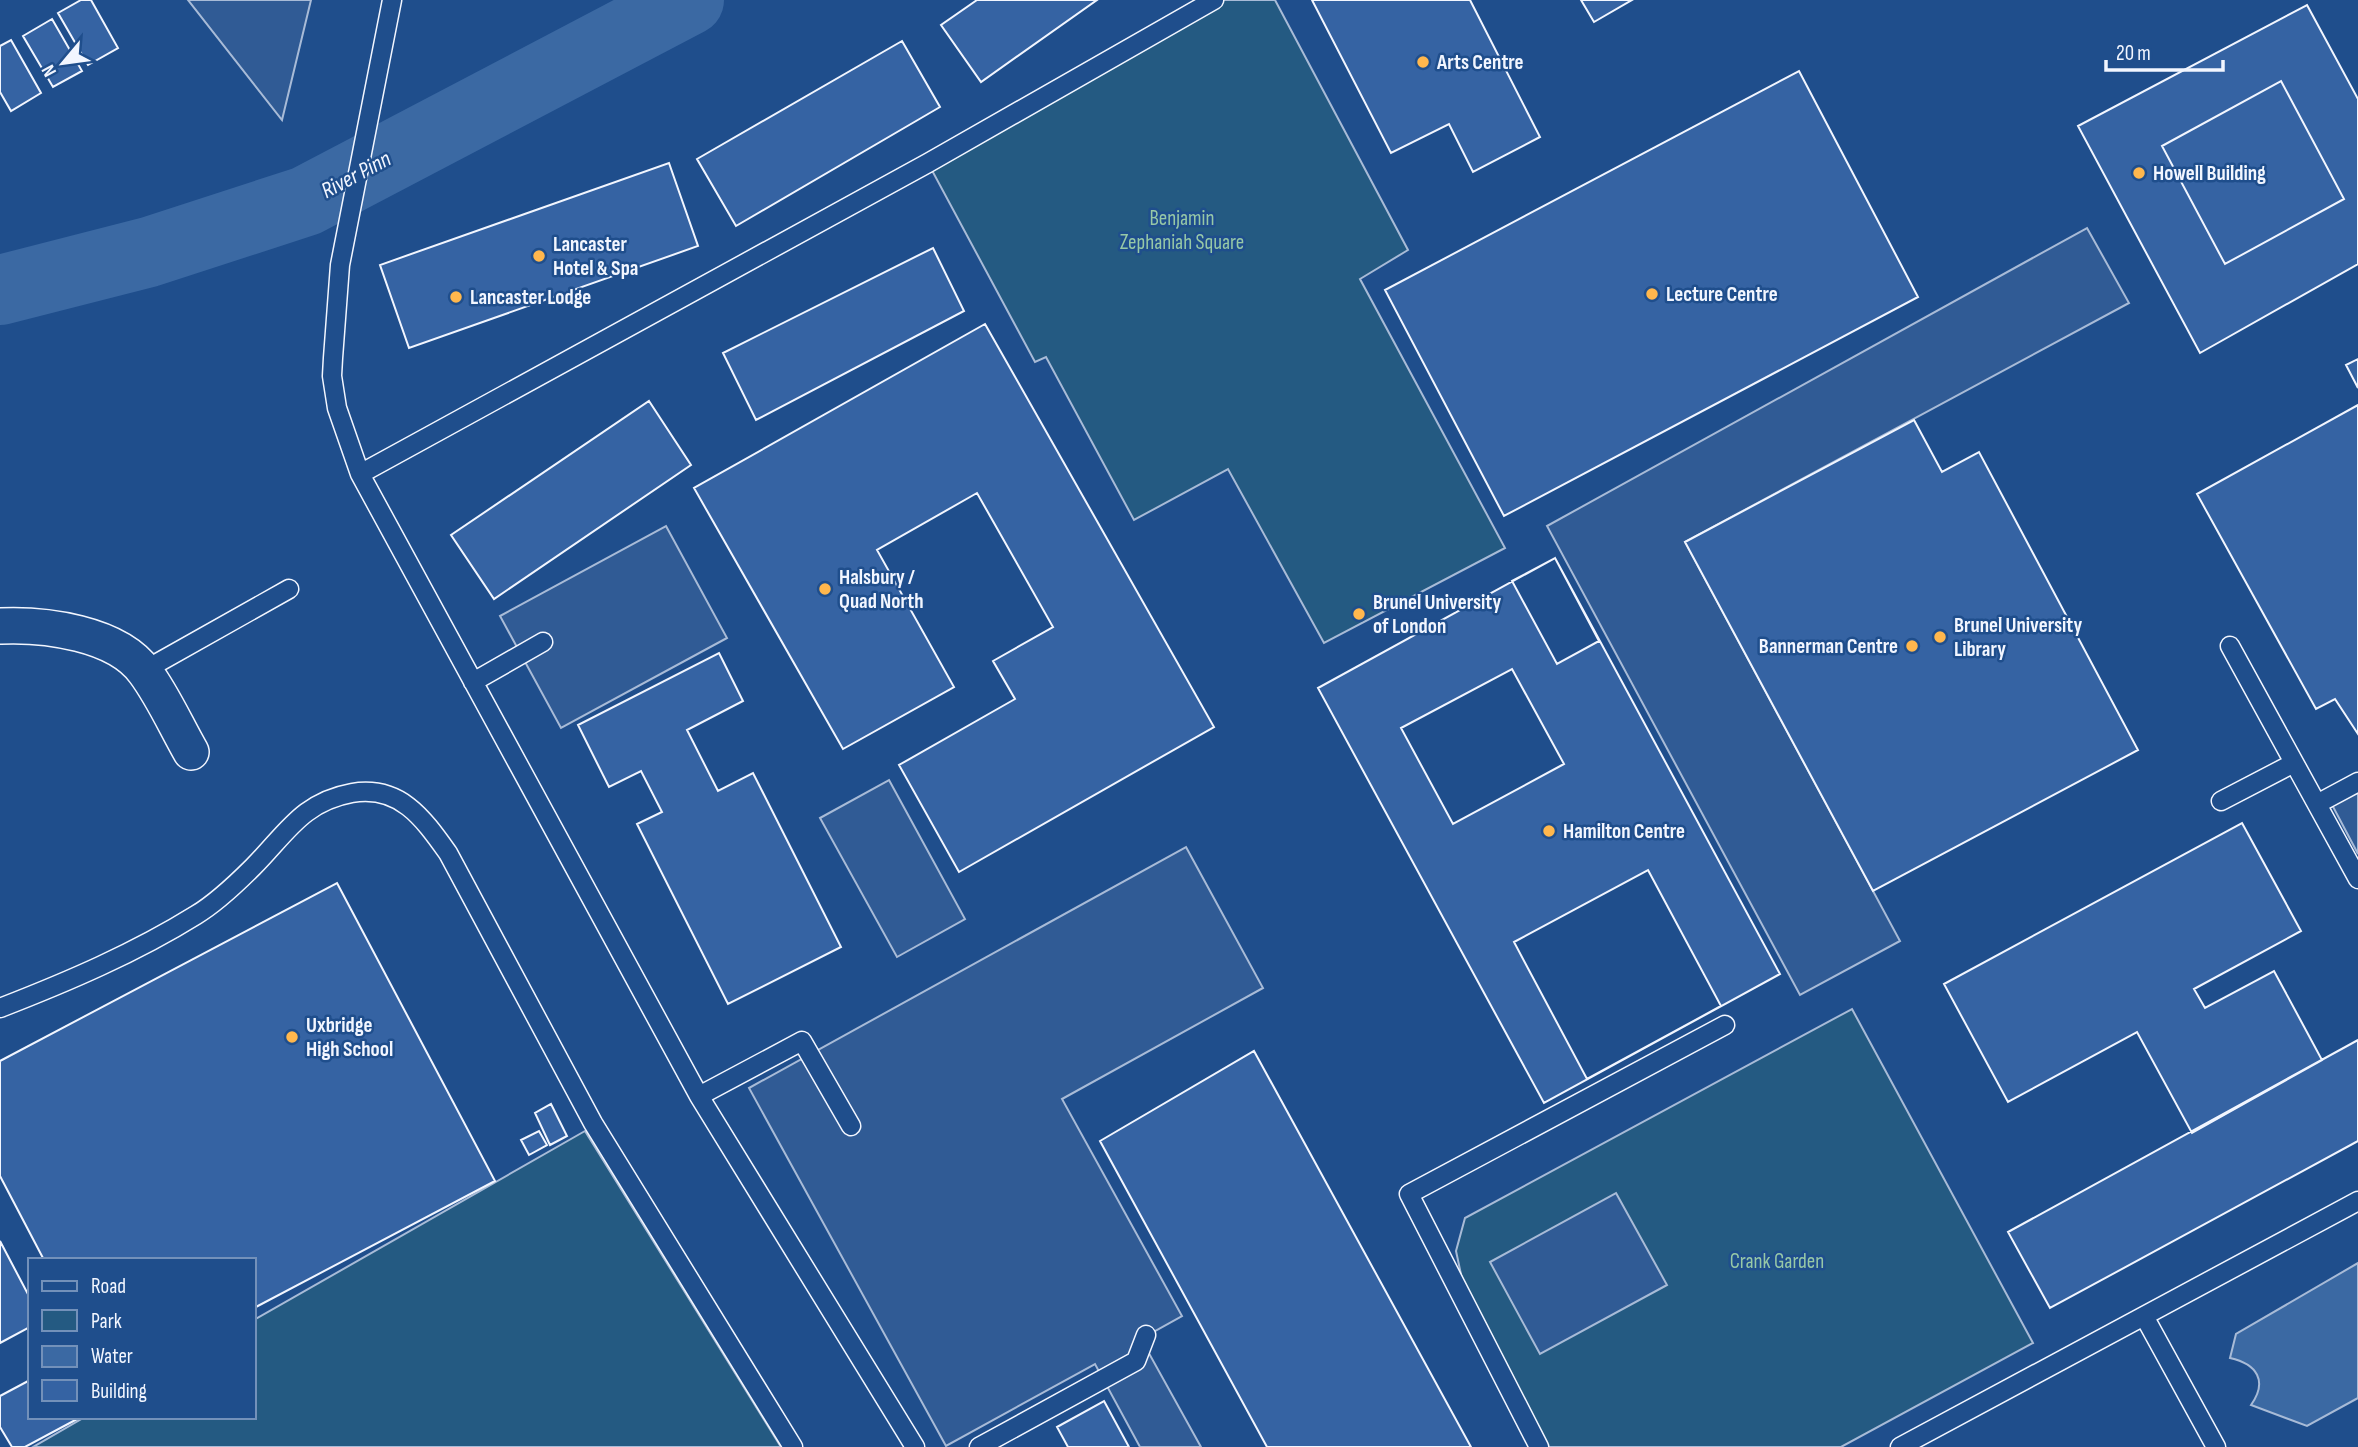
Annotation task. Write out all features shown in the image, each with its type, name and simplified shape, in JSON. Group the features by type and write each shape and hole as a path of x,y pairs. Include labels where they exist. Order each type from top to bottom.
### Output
{"street":[{"path":"0,626 55,628 89,637 121,650 145,670 191,752"}],"lane":[{"path":"392,0 340,265 332,376 337,408 359,474 699,1096 915,1447"},
{"path":"359,474 928,163 1214,0"},
{"path":"145,670 289,589"},
{"path":"473,682 543,642"},
{"path":"2230,646 2358,879"},
{"path":"2221,801 2294,763"},
{"path":"2317,804 2358,782"},
{"path":"0,1008 59,985 198,914 254,866 281,834 307,810 333,797 352,793 392,795 422,817 448,853 593,1123 793,1447"},
{"path":"1539,1447 1409,1194 1725,1025"},
{"path":"699,1096 802,1041 851,1126"},
{"path":"1900,1447 2358,1201"},
{"path":"2144,1316 2216,1447"},
{"path":"979,1447 1136,1361 1146,1335"}],"green space":[{"name":"Benjamin Zephaniah Square","path":"1217,0 1275,0 1408,250 1360,279 1505,548 1324,643 1228,469 1134,520 1046,357 1035,362 928,163"},
{"name":"Crank Garden","path":"1852,1009 2033,1343 1841,1447 1548,1447 1462,1279 1456,1251 1465,1218"},
{"path":"585,1131 781,1447 33,1447 82,1419 256,1419 256,1319"}],"shaded area":[{"path":"188,0 311,0 282,120"},
{"path":"2087,228 2129,303 1685,542 1900,941 1800,995 1547,526"},
{"path":"666,526 727,638 561,728 500,616"},
{"path":"889,780 965,919 897,957 820,818"},
{"path":"2358,786 2358,854 2330,801"},
{"path":"1186,847 1263,988 1062,1099 1182,1316 1141,1339 1201,1447 1140,1447 1095,1364 946,1446 749,1088"},
{"path":"1616,1193 1667,1285 1540,1354 1490,1262"}],"water":[{"path":"2358,1263 2358,1398 2307,1426 2251,1405 2259,1388 2259,1381 2247,1364 2230,1358 2236,1334"}],"building":[{"path":"81,0 91,0 118,48 88,65 58,13"},
{"path":"977,0 1097,0 981,82 941,25"},
{"name":"Arts Centre","path":"1312,0 1470,0 1540,137 1473,172 1449,124 1391,153"},
{"path":"1581,0 1632,0 1594,22"},
{"name":"Howell Building","path":"2307,5 2358,99 2358,264 2200,353 2078,126","holes":["2281,81 2344,199 2225,264 2162,146"]},
{"path":"52,19 82,71 53,87 23,36"},
{"path":"11,40 41,93 11,111 0,92 0,46"},
{"path":"902,41 940,107 736,226 697,159"},
{"name":"Lecture Centre","path":"1799,71 1918,297 1504,516 1385,290"},
{"path":"2281,81 2344,199 2225,264 2162,146"},
{"name":"Lancaster Hotel & Spa","path":"669,163 698,246 409,348 380,265"},
{"path":"933,248 964,311 756,420 723,353"},
{"name":"Halsbury / Quad North","path":"985,324 1214,727 959,872 899,765 1015,699 993,661 1053,627 977,493 877,550 954,687 843,749 694,488"},
{"path":"2358,359 2358,388 2346,365"},
{"path":"649,401 691,465 494,599 451,535"},
{"path":"2358,405 2358,734 2335,699 2316,709 2197,494"},
{"name":"Bannerman Centre","path":"1914,420 1942,472 1979,452 2138,750 1873,891 1685,542"},
{"name":"Hamilton Centre","path":"1555,558 1780,974 1544,1103 1318,688"},
{"path":"1555,558 1599,641 1557,664 1512,581"},
{"path":"719,653 743,701 687,730 718,791 753,773 841,947 728,1004 637,824 662,812 641,771 609,787 578,725"},
{"path":"1512,669 1564,764 1453,824 1401,728"},
{"path":"2242,823 2301,931 2194,989 2205,1008 2274,971 2322,1060 2192,1133 2137,1032 2008,1102 1944,984"},
{"path":"1648,870 1721,1006 1587,1079 1514,942"},
{"path":"337,883 495,1181 256,1307 256,1258 43,1258 0,1176 0,1061"},
{"path":"2358,1040 2358,1141 2050,1308 2008,1232"},
{"path":"1254,1051 1471,1447 1267,1447 1100,1141"},
{"path":"551,1104 567,1136 550,1145 535,1113"},
{"path":"539,1131 547,1145 529,1155 521,1140"},
{"path":"0,1241 28,1294 28,1328 0,1343"},
{"path":"28,1381 28,1419 77,1419 25,1447 12,1447 0,1427 0,1396"},
{"path":"1104,1401 1129,1447 1068,1447 1057,1427"}],"waterway":[{"name":"River Pinn","path":"0,290 149,252 306,201 689,0"}],"place":[{"name":"Arts Centre","path":"1423,62"},
{"name":"Howell Building","path":"2139,173"},
{"name":"Lancaster Hotel & Spa","path":"539,256"},
{"name":"Lecture Centre","path":"1652,294"},
{"name":"Lancaster Lodge","path":"456,297"},
{"name":"Halsbury / Quad North","path":"825,589"},
{"name":"Brunel University of London","path":"1359,614"},
{"name":"Brunel University Library","path":"1940,637"},
{"name":"Bannerman Centre","path":"1912,646"},
{"name":"Hamilton Centre","path":"1549,831"},
{"name":"Uxbridge High School","path":"292,1037"}]}
